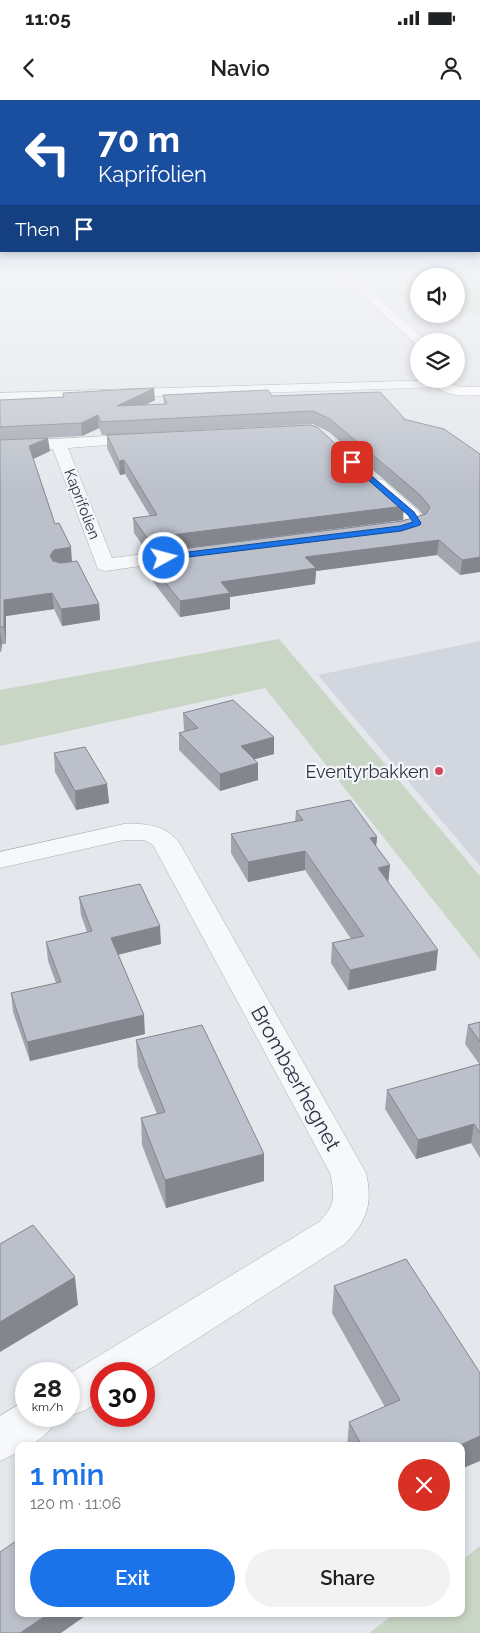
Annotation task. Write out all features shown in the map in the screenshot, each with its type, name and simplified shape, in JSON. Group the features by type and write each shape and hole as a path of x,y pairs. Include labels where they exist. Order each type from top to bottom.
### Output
{"street":[{"path":"0,397 410,382"},
{"path":"451,388 453,390 478,393"},
{"name":"Kaprifolien","path":"0,446 157,438"},
{"name":"Kaprifolien","path":"59,444 96,566 204,553"},
{"path":"367,475 411,514 418,523 401,528 372,532"},
{"name":"Brombærhegnet","path":"0,860 124,832 138,831 161,837 167,844 348,1173 352,1190 352,1205 345,1220 332,1233 125,1362"},
{"path":"0,1440 21,1427"}],"shaded area":[{"name":"Eventyrbakken","path":"480,641 480,866 318,675"}],"green space":[{"path":"279,639 480,876 480,959 265,688 0,746 0,690"},
{"path":"480,1546 480,1633 369,1633 390,1617 465,1617 465,1558"}],"building":[{"path":"154,388 117,406 167,404 163,395 268,390 272,396 380,392 403,419 444,429 480,454 480,557 462,560 439,540 305,557 316,568 221,582 230,593 180,601 147,559 161,557 157,552 402,521 426,514 430,507 419,494 330,419 313,411 101,422 98,415 81,423 0,427 0,400 64,397 63,393"},
{"path":"311,425 317,427 404,506 147,538 133,518 157,515 124,460 119,461 107,435"},
{"path":"48,438 29,446 55,524 59,523 71,547 54,550 50,556 53,561 61,563 77,561 99,604 61,609 52,593 4,600 4,627 0,627 0,440"},
{"path":"233,700 274,737 241,746 258,763 220,774 179,733 198,728 183,713"},
{"path":"85,747 107,784 75,791 54,753"},
{"path":"350,800 377,837 370,838 390,865 378,868 438,950 350,970 332,943 364,936 305,851 248,862 231,834 303,820 296,811"},
{"path":"140,884 160,926 111,938 144,1015 27,1042 11,993 61,982 46,942 92,931 79,897"},
{"path":"480,1022 480,1042 468,1025"},
{"path":"202,1025 264,1154 165,1180 141,1118 165,1112 136,1040"},
{"path":"480,1064 480,1133 474,1124 418,1140 387,1090"},
{"path":"33,1225 75,1277 0,1322 0,1244"},
{"path":"406,1259 480,1373 480,1436 465,1443 360,1442 349,1422 400,1400 334,1286"},
{"path":"15,1542 15,1617 44,1617 20,1633 0,1633 0,1552"}],"place":[{"name":"Eventyrbakken","path":"439,771"}],"route":[{"path":"164,558 401,528 418,523 411,514 352,462"}]}
